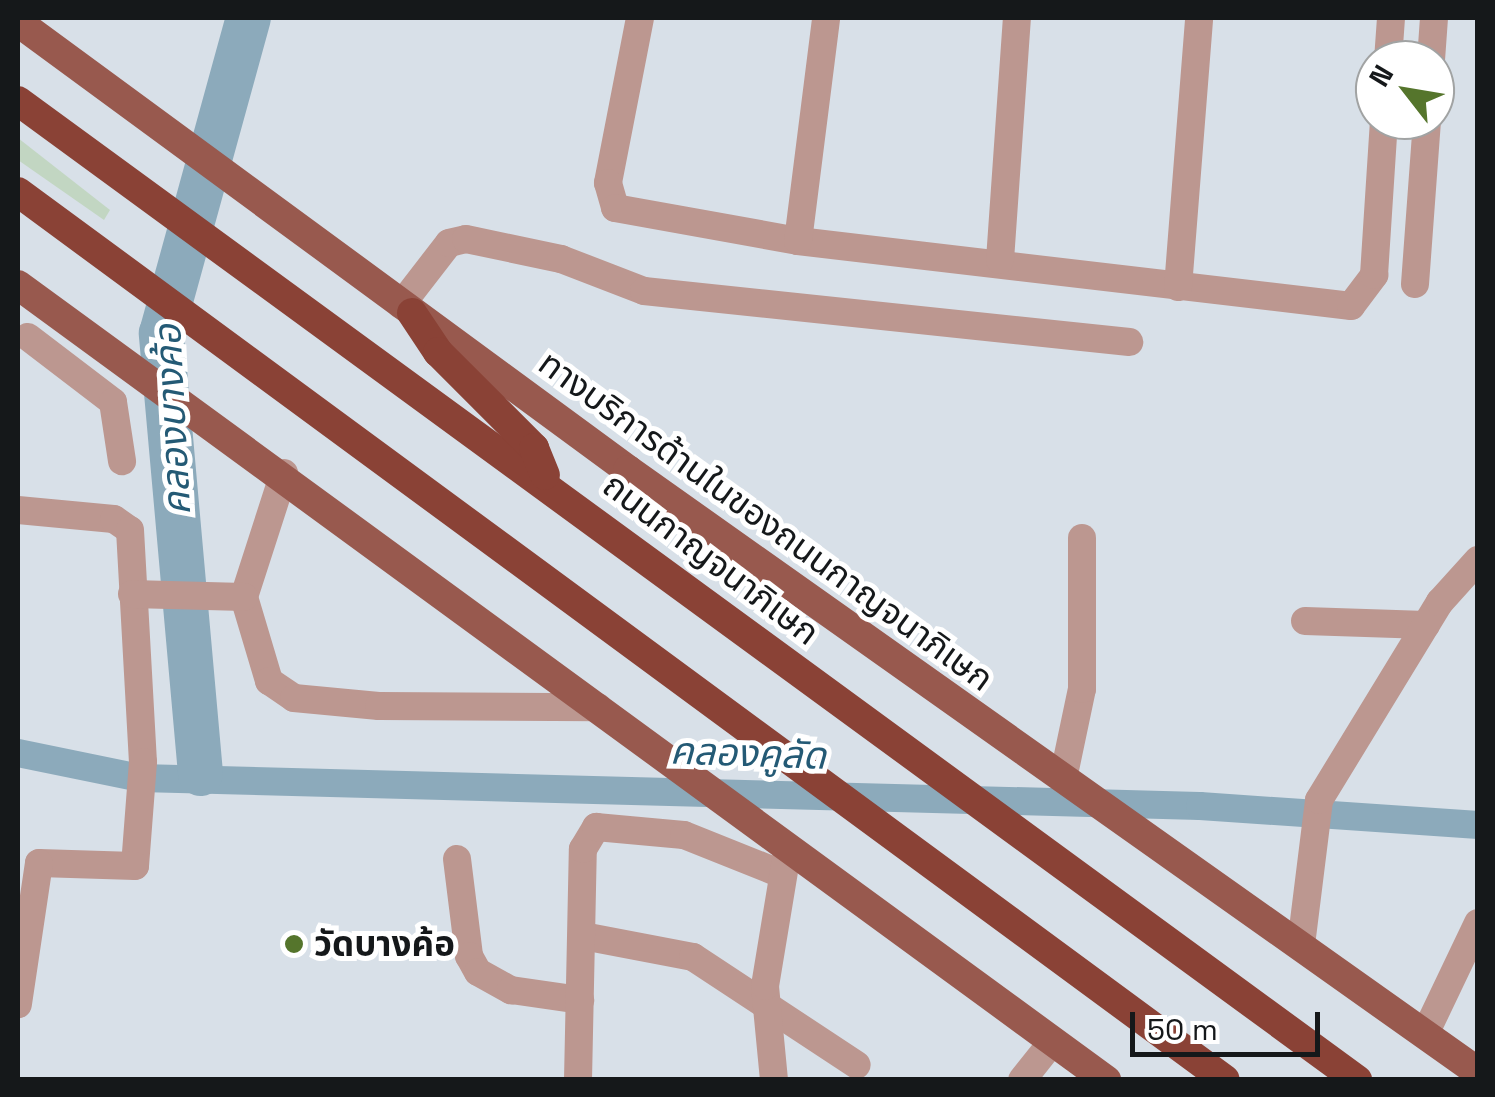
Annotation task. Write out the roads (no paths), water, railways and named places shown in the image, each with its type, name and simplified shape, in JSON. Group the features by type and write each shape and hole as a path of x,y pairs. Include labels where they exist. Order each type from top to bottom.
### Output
{"highway":[{"name":"ถนนกาญจนาภิเษก","path":"18,102 546,480 899,748 1357,1080"},
{"path":"18,192 1225,1080"},
{"path":"406,309 438,352 534,448 546,480"}],"main road":[{"name":"ทางบริการด้านในของถนนกาญจนาภิเษก","path":"18,22 406,309 1478,1072"},
{"path":"18,285 284,473 766,828 785,860 1106,1080"}],"street":[{"path":"640,18 608,183 616,208 798,241 1000,260 1178,287 1351,306 1365,295 1374,275 1383,140"},
{"path":"798,241 826,18"},
{"path":"1000,260 1016,18"},
{"path":"1178,287 1199,18"},
{"path":"1414,284 1425,140"},
{"path":"406,309 448,243 466,239 561,259 644,291 1128,342"},
{"path":"52,309 23,343 113,402 122,461"},
{"path":"284,473 244,597 255,652 270,681 294,698 598,706"},
{"path":"18,510 123,523 137,594 143,762 143,815 134,866 39,862 18,1004"},
{"path":"1070,784 1082,689 1082,538"},
{"path":"1301,945 1320,800 1426,625 1478,560"},
{"path":"137,594 244,597"},
{"path":"1305,621 1426,625"},
{"path":"578,1080 584,849 596,827 684,835 785,860 766,1006 774,1080"},
{"path":"457,860 469,956 478,972 511,990 580,1000"},
{"path":"1425,1034 1478,923"},
{"path":"583,936 694,957 856,1065"},
{"path":"1022,1080 1054,1041"}],"waterway":[{"name":"คลองบางค้อ","path":"200,773 161,333 248,18"},
{"name":"คลองคูลัด","path":"18,753 140,778 1200,806 1478,825"}],"place":[{"name":"วัดบางค้อ","path":"294,944"}]}
